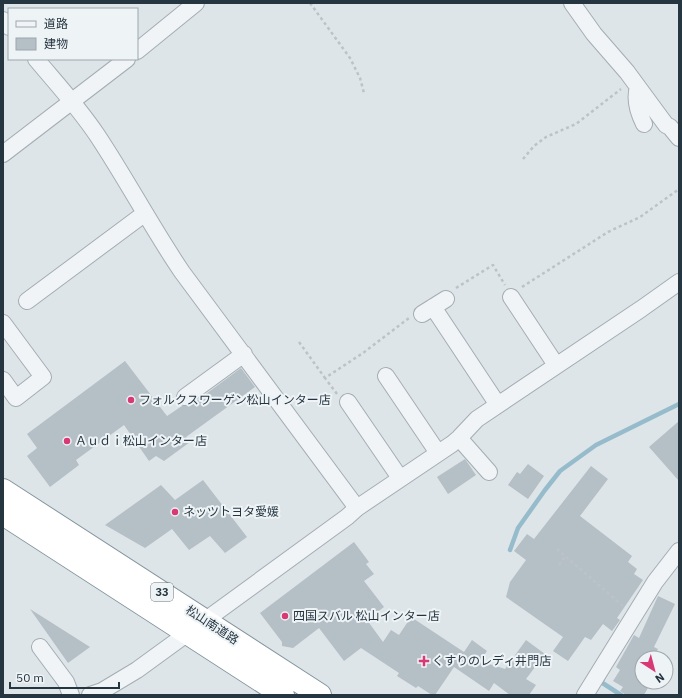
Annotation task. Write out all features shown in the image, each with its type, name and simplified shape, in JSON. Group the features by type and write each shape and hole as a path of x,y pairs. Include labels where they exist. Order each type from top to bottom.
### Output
{"highway":[{"name":"松山南道路","path":"3,490 320,695"},
{"name":"松山南道路","path":"3,514 283,695"}],"street":[{"path":"138,50 196,3"},
{"path":"572,3 594,34 636,84 666,125 676,128"},
{"path":"37,60 98,136 163,245 182,272 358,508"},
{"path":"3,154 126,60"},
{"path":"636,84 639,114 644,124"},
{"path":"27,300 144,214"},
{"path":"90,695 102,691 137,670 358,508 460,438 477,419 679,282"},
{"path":"510,296 556,365"},
{"path":"434,307 498,405"},
{"path":"3,323 43,377 16,398 3,380"},
{"path":"185,397 244,354"},
{"path":"386,376 438,453"},
{"path":"348,402 400,478"},
{"path":"460,438 489,472"},
{"path":"585,695 655,582 679,551"},
{"path":"40,647 66,682 71,695"}],"path":[{"path":"310,3 350,58 360,78 364,93"},
{"path":"523,160 534,146 546,137 576,124 636,84"},
{"path":"325,378 363,353 415,314 434,307 450,292 493,265 510,296 608,232 640,217 679,189"},
{"path":"299,342 340,399 348,402"},
{"path":"557,549 566,555 634,616"},
{"path":"559,565 566,555"}],"building":[{"path":"125,361 167,416 182,406 191,405 241,368 255,387 186,437 190,442 164,461 156,456 149,461 124,425 76,460 79,465 50,487 27,456 37,448 27,434"},
{"path":"679,421 679,481 649,447"},
{"path":"465,459 476,475 448,494 437,477"},
{"path":"528,464 544,476 528,499 508,485 517,472 520,474"},
{"path":"591,466 608,479 580,516 632,556 628,562 637,569 634,574 643,580 617,618 620,620 612,631 603,624 591,640 585,637 568,661 553,651 563,637 506,597 510,582 526,560 514,551 527,534 534,539"},
{"name":"ネッツトヨタ愛媛","path":"203,480 247,537 225,553 210,536 189,550 172,529 145,548 105,525 161,485 175,500"},
{"path":"354,542 369,562 366,564 374,574 364,581 384,607 367,620 383,642 391,630 399,635 411,617 464,652 472,640 487,651 480,661 505,669 526,640 545,654 526,679 536,685 529,695 510,695 494,683 489,691 454,667 435,695 432,695 418,686 416,688 397,676 399,673 361,648 344,661 319,628 293,648 282,646 282,642 260,613"},
{"path":"658,596 675,604 654,647 657,650 634,650 634,690 647,690 644,695 626,695 620,691 623,687 613,681 620,670 616,667 634,635 639,638"},
{"path":"30,609 90,647 68,663"}],"waterway":[{"path":"510,550 518,528 560,471 596,445 679,404"},
{"path":"603,679 601,682 621,695"}],"place":[{"name":"フォルクスワーゲン松山インター店","path":"131,400"},
{"name":"Ａｕｄｉ松山インター店","path":"67,441"},
{"name":"ネッツトヨタ愛媛","path":"175,512"},
{"name":"四国スバル 松山インター店","path":"285,616"},
{"name":"くすりのレディ井門店","path":"424,661"}]}
